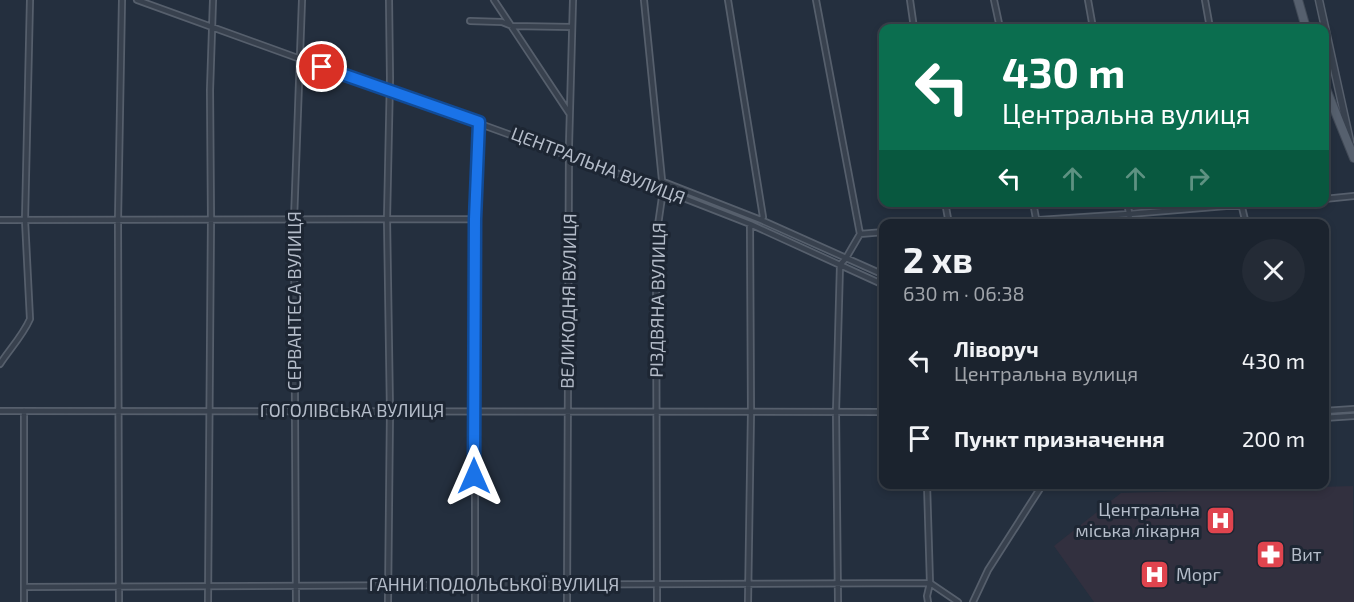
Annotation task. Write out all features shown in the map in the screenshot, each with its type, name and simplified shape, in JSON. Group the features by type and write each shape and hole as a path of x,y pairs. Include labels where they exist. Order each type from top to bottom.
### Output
{"main road":[{"path":"1298,0 1305,24"},
{"path":"1329,96 1353,154"}],"street":[{"path":"0,364 25,331 30,318 25,220 30,0"},
{"path":"119,602 118,220 122,0"},
{"name":"ЦЕНТРАЛЬНА ВУЛИЦЯ","path":"137,0 663,190 750,224 879,283"},
{"path":"208,602 210,90 213,0"},
{"name":"СЕРВАНТЕСА ВУЛИЦЯ","path":"296,602 294,220 302,0"},
{"path":"388,602 389,0"},
{"path":"494,0 570,114"},
{"name":"ВЕЛИКОДНЯ ВУЛИЦЯ","path":"567,602 570,114 573,0"},
{"name":"РІЗДВЯНА ВУЛИЦЯ","path":"644,0 663,190 656,238 657,602"},
{"path":"728,0 763,218 761,220"},
{"path":"816,0 860,234 840,265 836,412 838,602"},
{"path":"910,0 913,24"},
{"path":"994,0 999,24"},
{"path":"1088,0 1092,24"},
{"path":"1205,0 1209,24"},
{"path":"1319,0 1324,24"},
{"path":"470,21 502,22 512,26 572,27"},
{"path":"1329,45 1353,154"},
{"path":"475,602 475,219 479,122"},
{"name":"ЦЕНТРАЛЬНА ВУЛИЦЯ","path":"661,180 761,220 879,273"},
{"path":"1329,198 1354,196"},
{"path":"1128,207 1130,219"},
{"path":"1071,219 1208,207"},
{"path":"0,220 475,219"},
{"path":"748,602 751,412 750,224"},
{"path":"860,234 879,232"},
{"path":"1329,411 1354,409"},
{"name":"ГОГОЛІВСЬКА ВУЛИЦЯ","path":"0,411 879,412"},
{"path":"24,411 24,602"},
{"path":"1329,418 1354,416"},
{"path":"927,489 930,583 928,602"},
{"path":"973,602 988,570 1040,489"},
{"path":"930,583 958,602"},
{"name":"ГАННИ ПОДОЛЬСЬКОЇ ВУЛИЦЯ","path":"24,587 930,583"}],"shaded area":[{"name":"Центральна міська лікарня","path":"1353,486 1354,602 1094,602 1054,546 1121,493 1329,489 1329,487"}],"place":[{"name":"Центральна міська лікарня","path":"1221,520"},
{"name":"Вит","path":"1270,555"},
{"name":"Морг","path":"1155,575"}],"route":[{"path":"322,67 479,122 475,219 474,476"}]}
